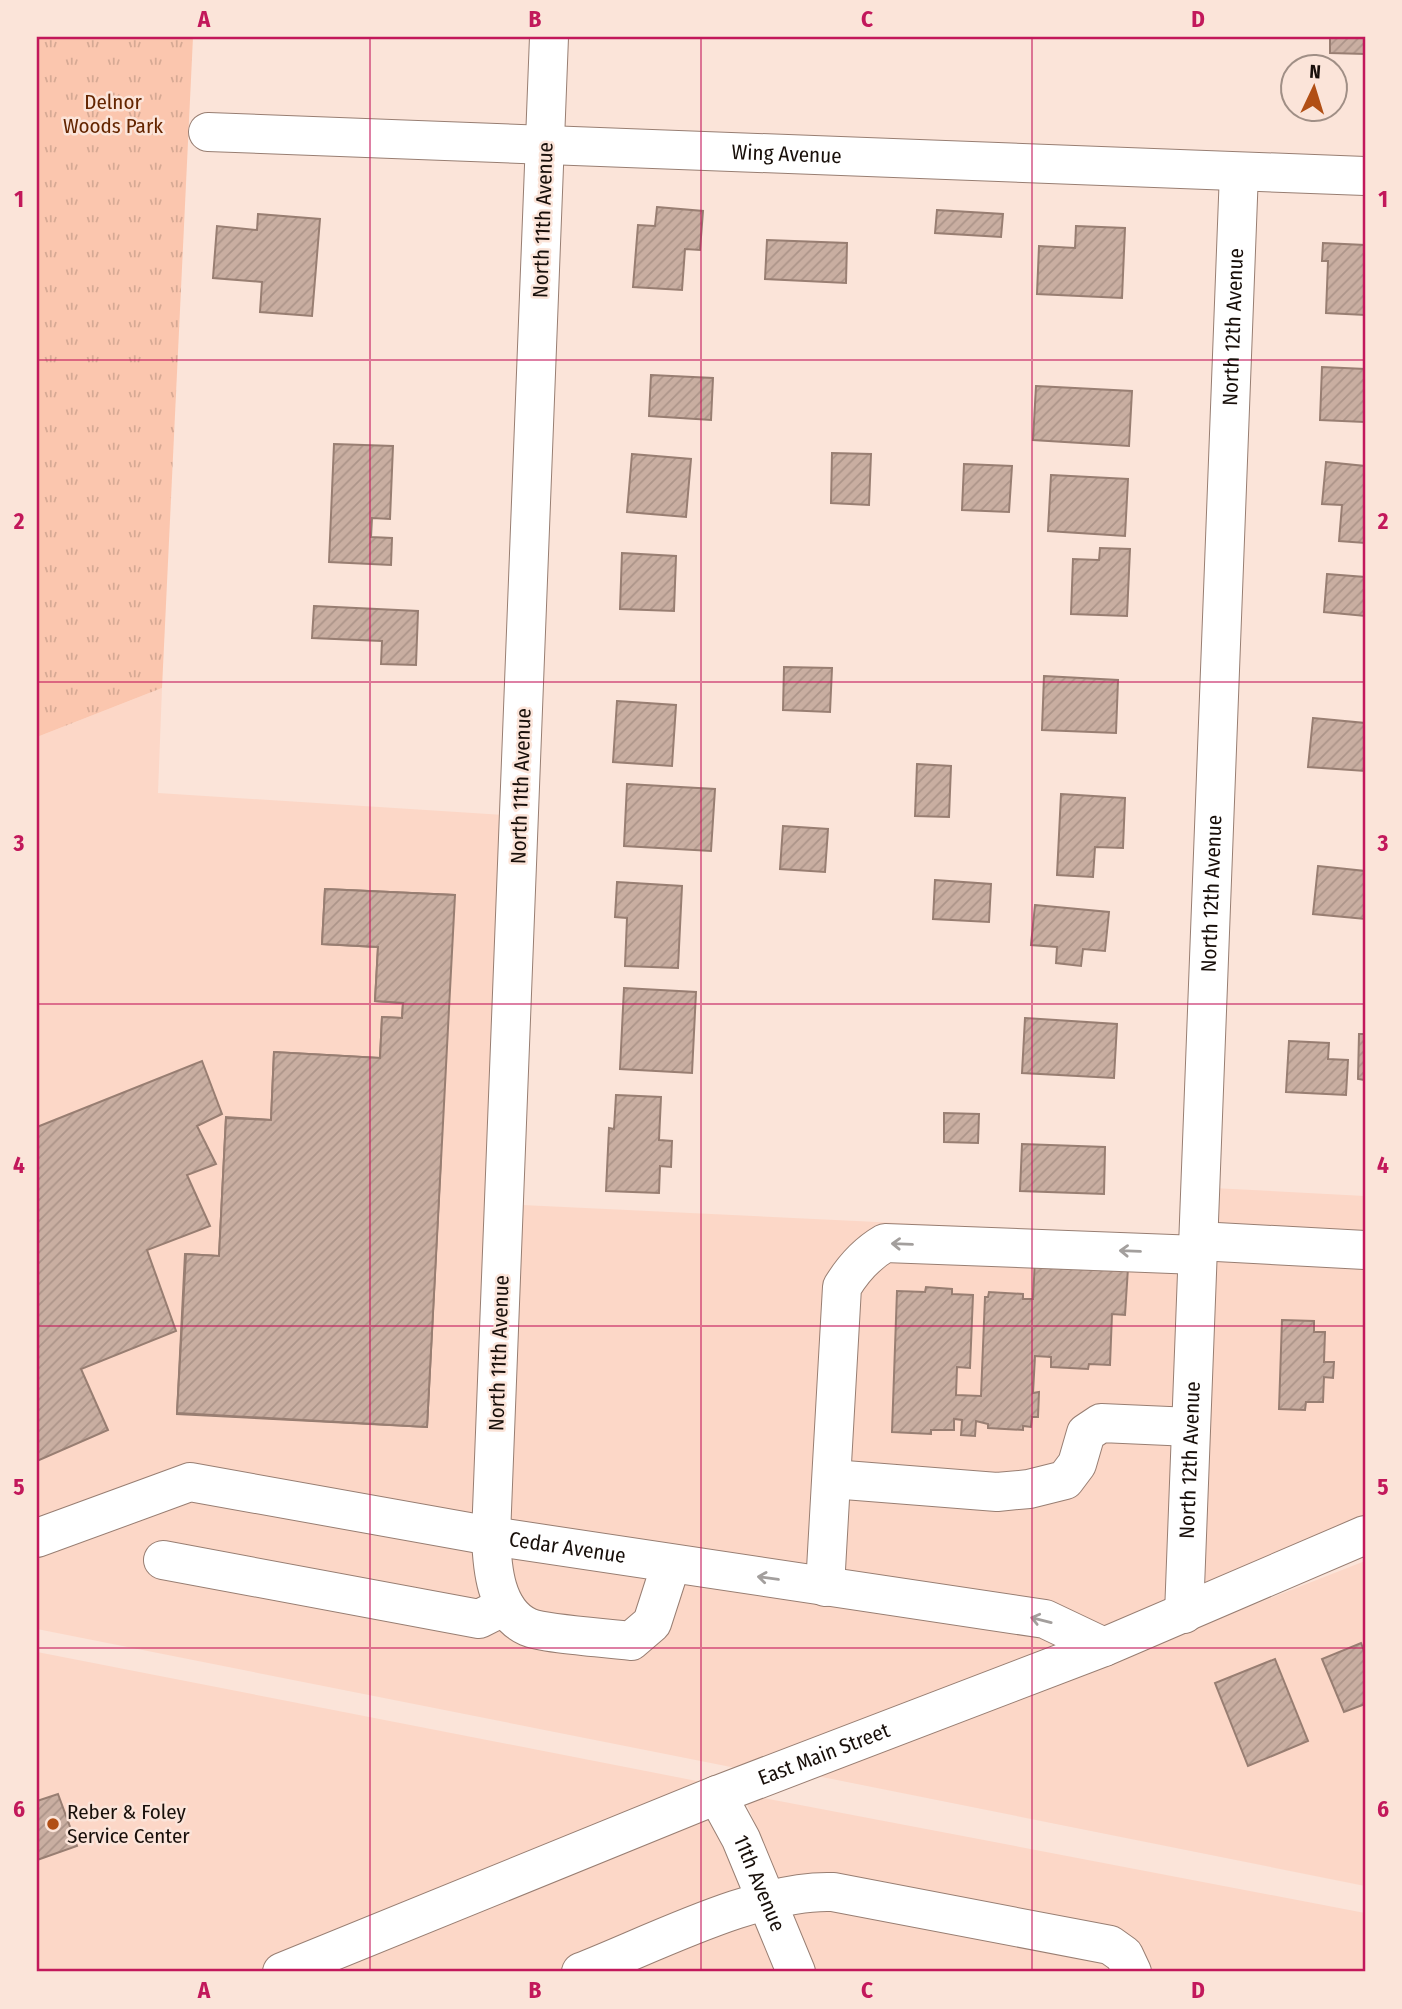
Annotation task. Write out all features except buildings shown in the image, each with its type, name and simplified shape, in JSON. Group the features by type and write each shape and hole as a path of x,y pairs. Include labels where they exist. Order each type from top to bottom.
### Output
{"street":[{"name":"North 11th Avenue","path":"505,1606 493,1572 491,1536 549,37"},
{"name":"Wing Avenue","path":"208,132 1365,176"},
{"name":"North 12th Avenue","path":"1184,1614 1239,172"},
{"path":"825,1587 842,1287 851,1272 871,1251 885,1243 1365,1250"},
{"path":"832,1479 997,1492 1029,1489 1065,1480 1077,1464 1087,1433 1101,1423 1191,1427"},
{"name":"Cedar Avenue","path":"37,1538 190,1482 491,1536 1045,1619 1104,1647"},
{"name":"East Main Street","path":"282,1972 335,1963 717,1795 1104,1647 1365,1535"},
{"path":"163,1560 479,1619 505,1606 528,1627 631,1641 652,1623 671,1564"},
{"name":"11th Avenue","path":"717,1795 741,1839 796,1972"},
{"path":"581,1972 765,1899 814,1891 833,1892 1110,1945 1124,1955 1132,1972"}],"shaded area":[{"path":"162,688 158,793 504,815 479,1546 1077,1640 741,1769 37,1629 37,737"},
{"path":"1213,1188 1365,1196 1365,1520 1196,1597"},
{"path":"522,1205 1189,1237 1173,1609 1114,1629 505,1529"},
{"path":"1365,1561 1365,1886 817,1776"},
{"path":"37,1652 707,1783 259,1972 37,1972"},
{"path":"743,1794 1365,1913 1365,1972 815,1972"},
{"path":"716,1803 786,1972 347,1972 343,1963"}],"green space":[{"name":"Delnor Woods Park","path":"37,37 193,37 162,688 37,737"}],"place":[{"name":"Reber & Foley Service Center","path":"53,1824"}]}
